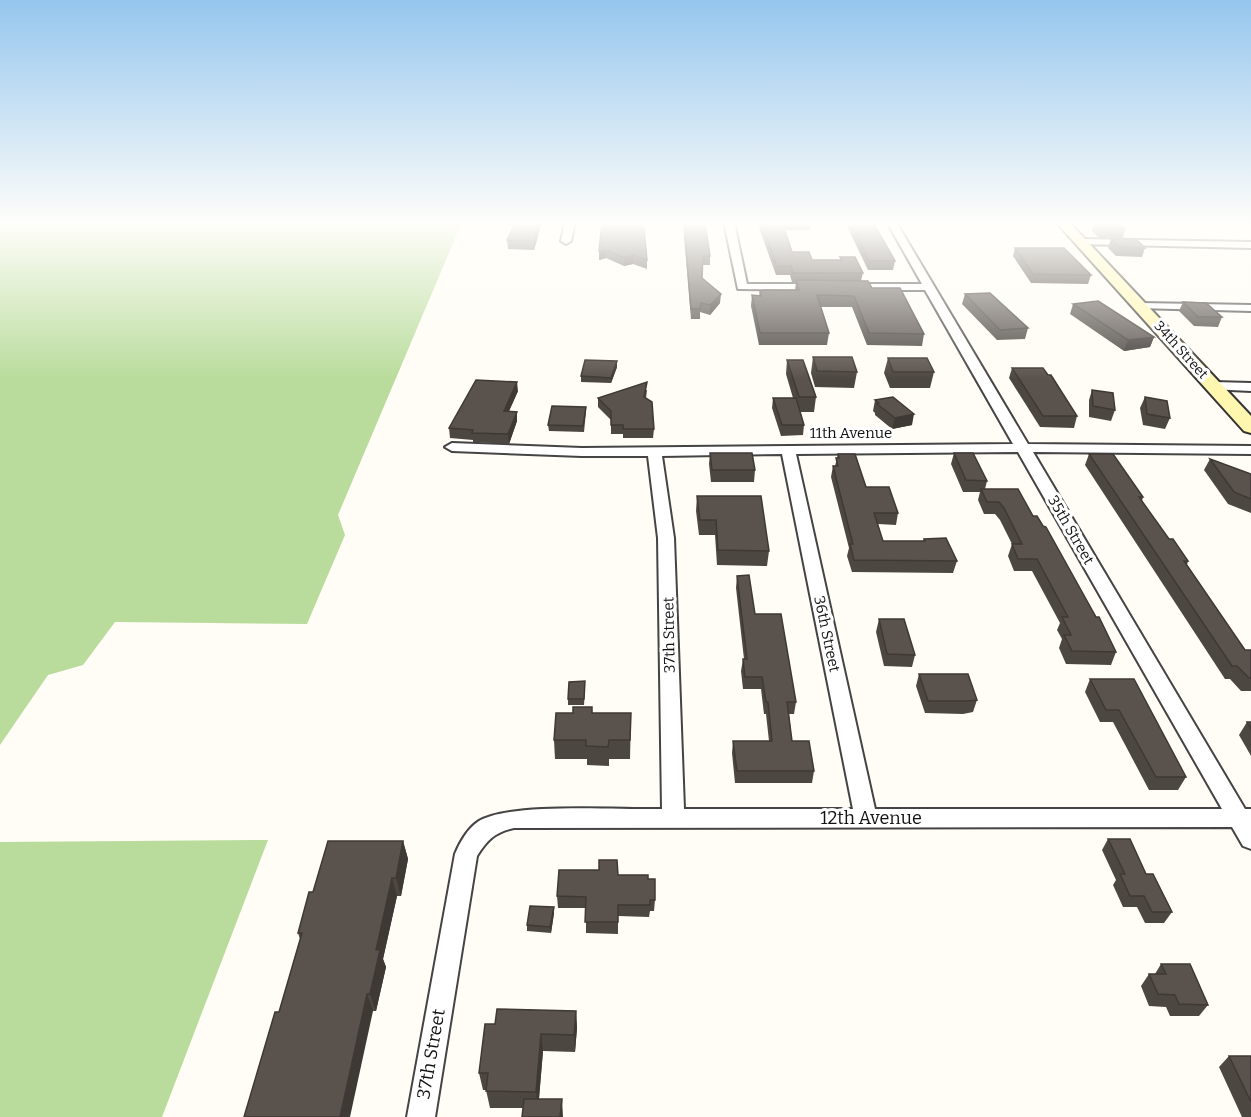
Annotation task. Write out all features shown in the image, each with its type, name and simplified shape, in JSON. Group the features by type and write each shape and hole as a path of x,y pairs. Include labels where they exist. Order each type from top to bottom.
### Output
{"street":[{"path":"740,274 742,286 927,287"},
{"name":"35th Street","path":"920,274 1245,818 1251,839"},
{"name":"34th Street","path":"1111,274 1251,427"},
{"path":"1141,306 1251,308"},
{"path":"1214,386 1251,387"},
{"name":"11th Avenue","path":"452,447 533,451 654,452 1023,448 1251,450"},
{"name":"36th Street","path":"788,449 866,818"},
{"name":"37th Street","path":"654,452 666,538 673,820"},
{"name":"12th Avenue","path":"492,823 514,819 1245,818"},
{"name":"37th Street","path":"420,1117 466,854 479,833 492,823"}],"green space":[{"path":"0,274 440,274 338,515 345,535 307,624 115,622 83,665 48,675 0,745"},
{"path":"268,840 162,1117 0,1117 0,842"}],"building":[{"path":"688,274 702,274 702,278 721,294 710,305 701,303 700,309 691,309"},
{"path":"796,280 868,281 872,288 900,288 924,334 869,333 854,296 817,295 829,333 760,333 752,295 761,296 760,291 764,290 799,290"},
{"path":"990,293 1028,328 1000,330 965,294"},
{"path":"1098,301 1154,337 1128,340 1073,304"},
{"path":"1183,302 1206,303 1222,317 1198,317"},
{"path":"813,357 852,357 857,372 817,371"},
{"path":"888,358 927,358 934,372 893,372"},
{"path":"585,360 617,361 611,378 581,376"},
{"path":"787,360 803,360 816,397 799,397"},
{"path":"1012,368 1043,368 1048,375 1051,375 1077,416 1043,416"},
{"path":"476,380 517,382 504,411 517,412 508,434 472,433 473,430 449,428"},
{"path":"647,382 644,397 652,402 654,429 623,429 623,425 611,425 611,411 598,398"},
{"path":"1092,390 1113,393 1115,410 1093,406"},
{"path":"893,397 914,414 895,418 875,400"},
{"path":"1145,397 1167,401 1170,418 1147,414"},
{"path":"773,398 796,398 804,425 782,425"},
{"path":"552,406 586,407 583,426 548,425"},
{"path":"710,453 752,453 755,470 712,470"},
{"path":"954,453 973,453 987,481 966,480"},
{"path":"838,454 855,454 866,487 889,487 898,513 874,513 883,541 925,541 924,539 946,538 957,561 854,560 850,544 853,544 833,466 838,466 836,458 839,458"},
{"path":"1089,454 1113,454 1143,497 1139,497 1169,539 1173,539 1188,561 1184,561 1245,650 1251,650 1251,678 1237,666 1232,666"},
{"path":"1210,459 1251,474 1251,499 1234,492"},
{"path":"981,489 1018,489 1033,516 1037,516 1046,527 1096,617 1099,617 1116,652 1072,651 1064,635 1071,635 1062,617 1068,617 1037,559 1018,559 1012,544 1022,544 1004,508 999,502 987,502"},
{"path":"697,496 761,496 769,551 718,550 716,520 700,520"},
{"path":"749,575 755,614 781,614 796,702 787,702 792,741 809,741 814,771 737,771 733,741 772,741 768,702 766,702 762,677 745,677 743,659 747,659 737,576"},
{"path":"879,619 904,619 915,655 887,654"},
{"path":"919,674 968,674 977,700 928,701"},
{"path":"1090,679 1134,679 1186,777 1156,777 1119,710 1106,710"},
{"path":"585,681 584,699 568,699 569,682"},
{"path":"573,707 592,707 592,713 631,713 630,740 609,740 608,747 586,746 586,740 554,740 556,713 573,713"},
{"path":"1108,839 1130,839 1146,874 1153,874 1172,912 1152,912 1144,896 1130,896 1120,874 1125,874"},
{"path":"328,841 403,841 396,878 392,878 376,950 380,950 370,994 367,994 340,1117 244,1117 275,1012 279,1012 302,933 298,933 309,892 313,892"},
{"path":"599,860 617,860 618,875 648,875 648,879 655,879 655,900 650,900 650,905 618,905 618,922 585,922 586,897 557,896 559,870 599,870"},
{"path":"530,906 554,907 550,927 527,925"},
{"path":"1161,964 1190,964 1208,1005 1179,1004 1175,995 1158,994 1149,974 1166,974"},
{"path":"497,1009 576,1011 574,1035 541,1034 536,1092 486,1091 488,1073 479,1073 485,1024 495,1024"},
{"path":"1229,1056 1251,1056 1251,1102"},
{"path":"524,1099 562,1099 560,1117 522,1117"}]}
